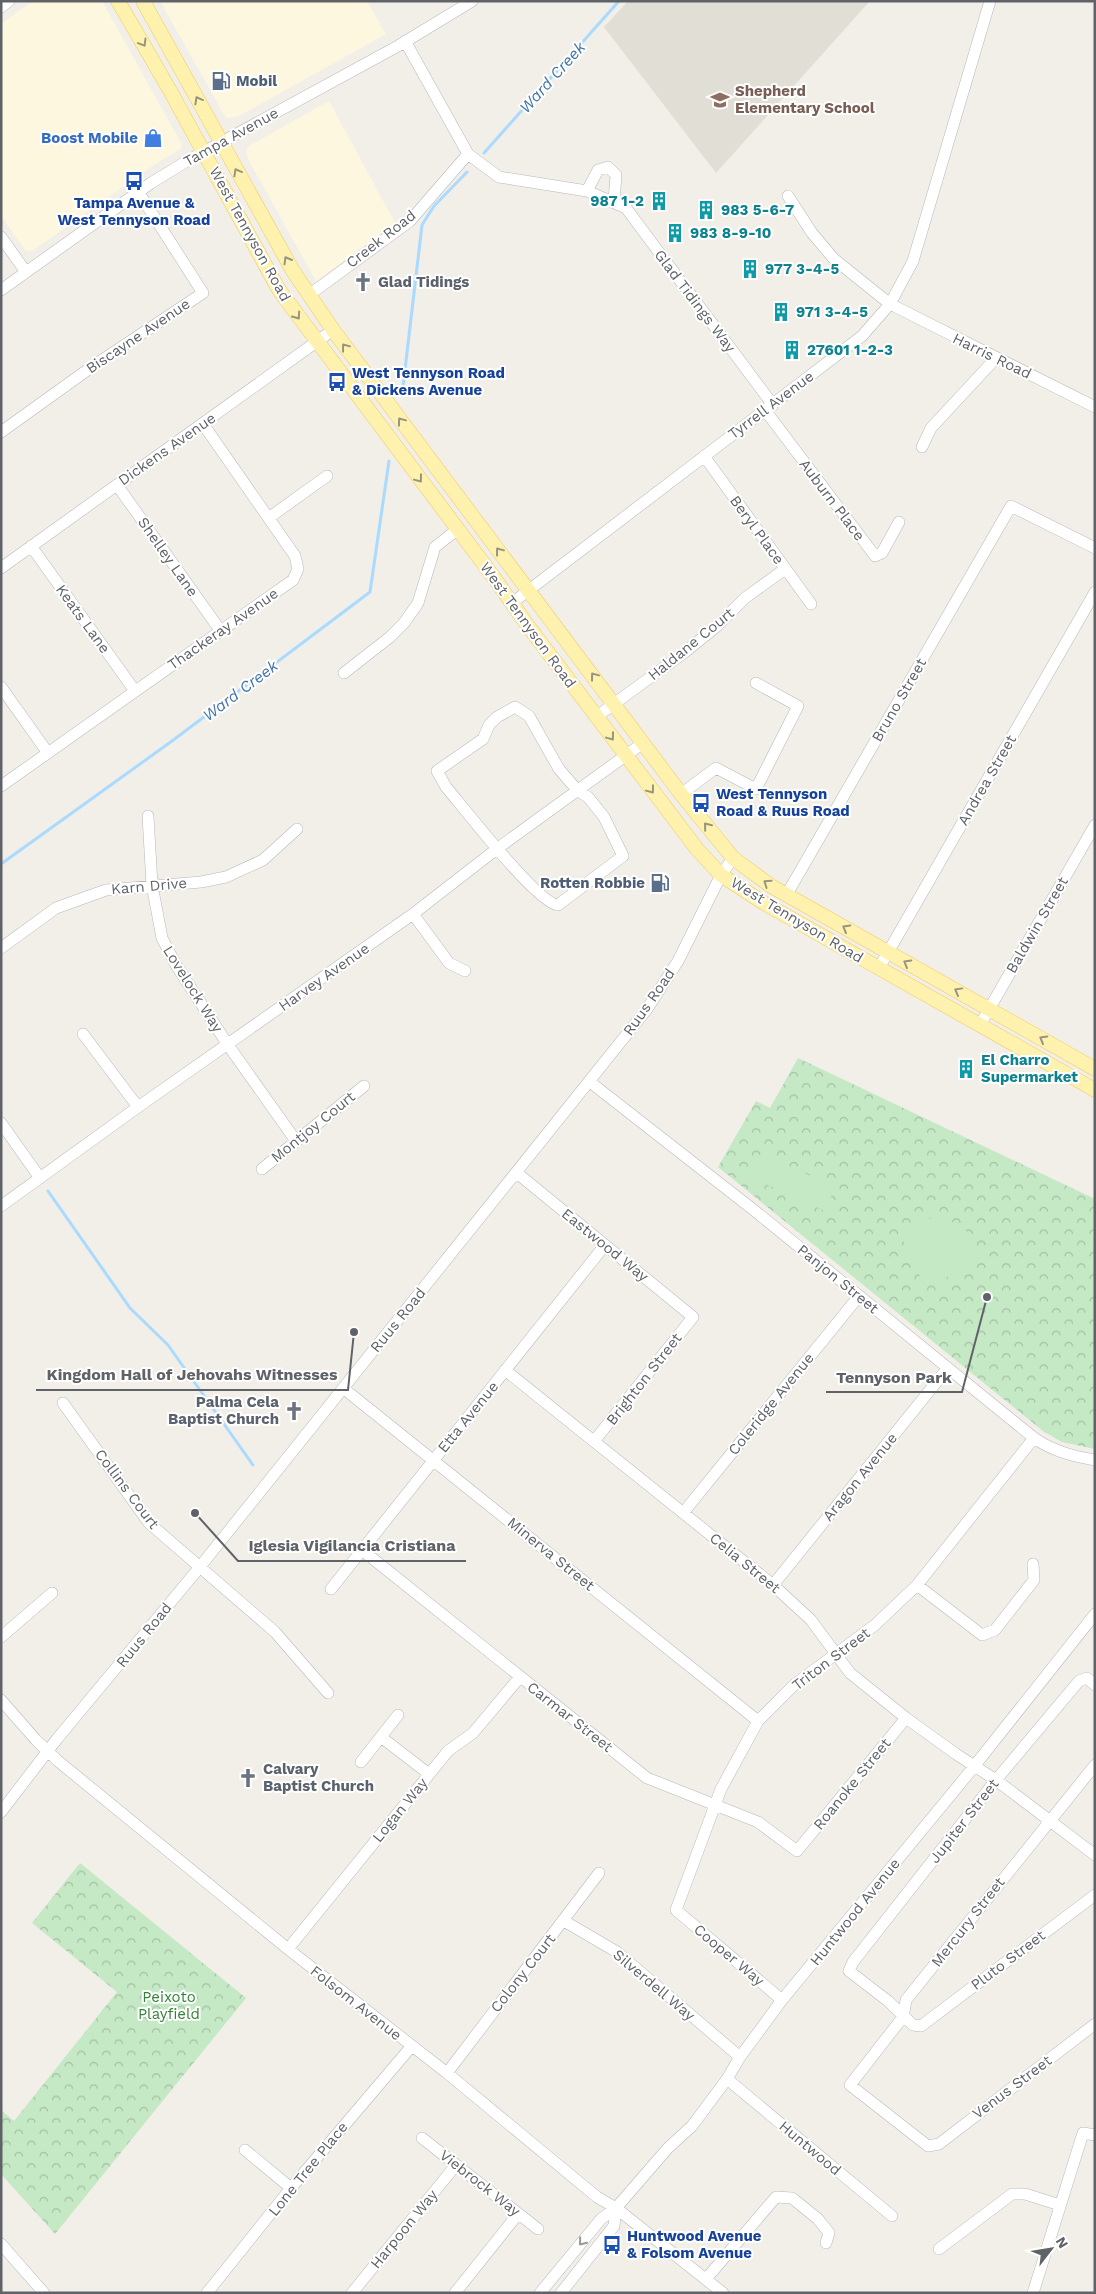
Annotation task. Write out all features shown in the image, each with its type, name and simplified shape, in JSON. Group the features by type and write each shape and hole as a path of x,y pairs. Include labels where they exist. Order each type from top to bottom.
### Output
{"main road":[{"name":"West Tennyson Road","path":"118,1 204,152 279,290 686,836 721,875 762,902 1095,1090"},
{"name":"West Tennyson Road","path":"143,1 308,295 681,794 733,858 771,886 1095,1069"}],"street":[{"path":"1,7 9,1"},
{"name":"Tampa Avenue","path":"1,290 138,193 204,152 405,41 472,1"},
{"name":"Tyrrell Avenue","path":"512,604 862,336 890,304 912,261 990,1"},
{"name":"Glad Tidings Way","path":"405,41 468,154 499,177 587,191 614,201 626,208 769,407"},
{"name":"Creek Road","path":"308,295 410,221 468,154"},
{"path":"587,191 598,170 608,167 616,175 614,201"},
{"name":"Biscayne Avenue","path":"1,432 93,366 203,293 138,193"},
{"name":"Harris Road","path":"788,196 812,233 834,259 890,304 1095,407"},
{"path":"1,237 26,272"},
{"name":"Dickens Avenue","path":"1,568 333,330"},
{"path":"922,447 931,428 996,358"},
{"name":"Auburn Place","path":"769,407 875,556 882,553 899,522"},
{"name":"Thackeray Avenue","path":"1,786 293,580 298,569 295,556 270,517 203,424"},
{"name":"Beryl Place","path":"704,456 810,604"},
{"path":"270,517 327,476"},
{"name":"Shelley Lane","path":"117,485 220,630"},
{"name":"Bruno Street","path":"787,894 1011,506 1095,548"},
{"path":"344,673 404,624 418,603 435,547 458,529"},
{"name":"Keats Lane","path":"31,546 135,691"},
{"name":"Haldane Court","path":"596,717 711,631 745,598 785,569"},
{"name":"Andrea Street","path":"879,968 1095,592"},
{"path":"681,794 716,768 756,789 798,706 756,683"},
{"path":"1,687 48,753"},
{"path":"515,707 529,716 559,769 577,790 588,796 604,817 623,856 558,905 551,905 522,877 446,787 437,771 483,739 489,725 497,717 515,707"},
{"name":"Harvey Avenue","path":"1,1206 138,1107 413,914 498,848 644,743"},
{"name":"Lovelock Way","path":"148,816 152,885 162,938 176,965 228,1045 296,1141"},
{"name":"Baldwin Street","path":"980,1025 1095,825"},
{"name":"Karn Drive","path":"1,948 56,908 106,890 201,882 226,877 263,860 297,829"},
{"name":"Ruus Road","path":"1,1812 517,1173 647,1009 678,961 721,875 733,858"},
{"path":"413,914 450,963 465,971"},
{"path":"82,1034 138,1107"},
{"name":"Panjon Street","path":"590,1082 742,1201 1034,1438 1066,1455 1095,1460"},
{"name":"Montjoy Court","path":"262,1169 364,1086"},
{"path":"1,1123 40,1178"},
{"name":"Eastwood Way","path":"517,1173 693,1317"},
{"name":"Etta Avenue","path":"331,1588 605,1245"},
{"name":"Coleridge Avenue","path":"683,1513 859,1296"},
{"name":"Brighton Street","path":"595,1440 693,1317"},
{"name":"Aragon Avenue","path":"773,1584 947,1369"},
{"name":"Celia Street","path":"505,1370 773,1584 811,1620 850,1673 906,1718 996,1780 1095,1856"},
{"name":"Minerva Street","path":"343,1388 758,1721"},
{"name":"Collins Court","path":"63,1403 149,1523 199,1568 276,1632 328,1693"},
{"name":"Triton Street","path":"676,1910 721,1789 758,1721 794,1685 875,1625 917,1585 1034,1438"},
{"name":"Carmar Street","path":"362,1550 647,1778 758,1822 797,1851"},
{"path":"917,1585 982,1635 995,1630 1034,1580 1033,1564"},
{"path":"1,1637 52,1593"},
{"name":"Huntwood Avenue","path":"540,2293 601,2218 616,2208 668,2148 692,2126 782,2000 974,1766 1095,1614"},
{"name":"Logan Way","path":"288,1949 448,1751 474,1732 520,1677"},
{"name":"Jupiter Street","path":"902,2017 888,2001 849,1971 853,1962 996,1780 1079,1681 1091,1681"},
{"name":"Folsom Avenue","path":"1,1700 48,1753 288,1949 411,2047 447,2073 597,2197 616,2208 723,2293"},
{"path":"360,1762 398,1715"},
{"name":"Roanoke Street","path":"797,1851 906,1718"},
{"path":"381,1737 429,1774"},
{"name":"Mercury Street","path":"928,2146 850,2085 902,2017 906,2000 1094,1766"},
{"name":"Colony Court","path":"447,2073 599,1874"},
{"name":"Pluto Street","path":"902,2017 914,2025 921,2026 1095,1895"},
{"name":"Cooper Way","path":"676,1910 782,2000"},
{"name":"Silverdell Way","path":"564,1921 617,1952 740,2057"},
{"name":"Venus Street","path":"928,2146 939,2144 1095,2024"},
{"name":"Lone Tree Place","path":"207,2293 292,2188 411,2047"},
{"name":"Huntwood","path":"727,2079 892,2216"},
{"path":"1034,2293 1060,2205 1089,2134"},
{"name":"Viebrock Way","path":"422,2138 538,2229"},
{"path":"245,2150 292,2188"},
{"name":"Harpoon Way","path":"352,2293 456,2164"},
{"path":"939,2249 1012,2194 1025,2194 1060,2205"},
{"path":"706,2279 776,2197 792,2198 818,2218 829,2233 826,2243"},
{"name":"Huntwood Avenue","path":"560,2293 614,2226 616,2208"},
{"path":"455,2293 518,2214"},
{"path":"1,2244 44,2293"}],"shaded area":[{"path":"33,1 102,1 182,145 180,149 155,164 32,251 26,251 1,216 1,24"},
{"path":"160,1 367,1 386,34 237,117 226,118"},
{"name":"Shepherd Elementary School","path":"628,1 870,1 716,173 604,27"},
{"path":"329,101 395,223 316,281 248,159 246,150 251,145"}],"green space":[{"path":"798,1058 1095,1199 1095,1449 1062,1442 1043,1431 718,1167 756,1101 770,1108"},
{"path":"761,1153 835,1187 825,1211 750,1177"},
{"path":"933,1218 952,1222 966,1230 974,1243 980,1262 925,1287 901,1236 919,1221"},
{"name":"Peixoto Playfield","path":"80,1863 246,1998 55,2234 1,2174 1,2110 14,2121 117,1992 32,1923"}],"waterway":[{"name":"Ward Creek","path":"484,153 619,1"},
{"name":"Ward Creek","path":"402,395 422,225 434,206 467,172"},
{"name":"Ward Creek","path":"1,864 172,741 370,592 389,461"},
{"path":"48,1191 130,1308 168,1345 253,1465"}],"place":[{"name":"Mobil","path":"221,81"},
{"name":"Shepherd Elementary School","path":"720,100"},
{"name":"Boost Mobile","path":"153,138"},
{"name":"Tampa Avenue & West Tennyson Road","path":"134,181"},
{"name":"987 1-2","path":"659,201"},
{"name":"983 5-6-7","path":"706,210"},
{"name":"983 8-9-10","path":"675,233"},
{"name":"977 3-4-5","path":"750,269"},
{"name":"Glad Tidings","path":"363,282"},
{"name":"971 3-4-5","path":"781,312"},
{"name":"27601 1-2-3","path":"792,350"},
{"name":"West Tennyson Road & Dickens Avenue","path":"337,382"},
{"name":"West Tennyson Road & Ruus Road","path":"701,803"},
{"name":"Rotten Robbie","path":"660,883"},
{"name":"El Charro Supermarket","path":"966,1069"},
{"name":"Tennyson Park","path":"987,1297"},
{"name":"Kingdom Hall of Jehovahs Witnesses","path":"354,1332"},
{"name":"Palma Cela Baptist Church","path":"294,1411"},
{"name":"Iglesia Vigilancia Cristiana","path":"195,1513"},
{"name":"Calvary Baptist Church","path":"248,1778"},
{"name":"Huntwood Avenue & Folsom Avenue","path":"612,2245"}]}
